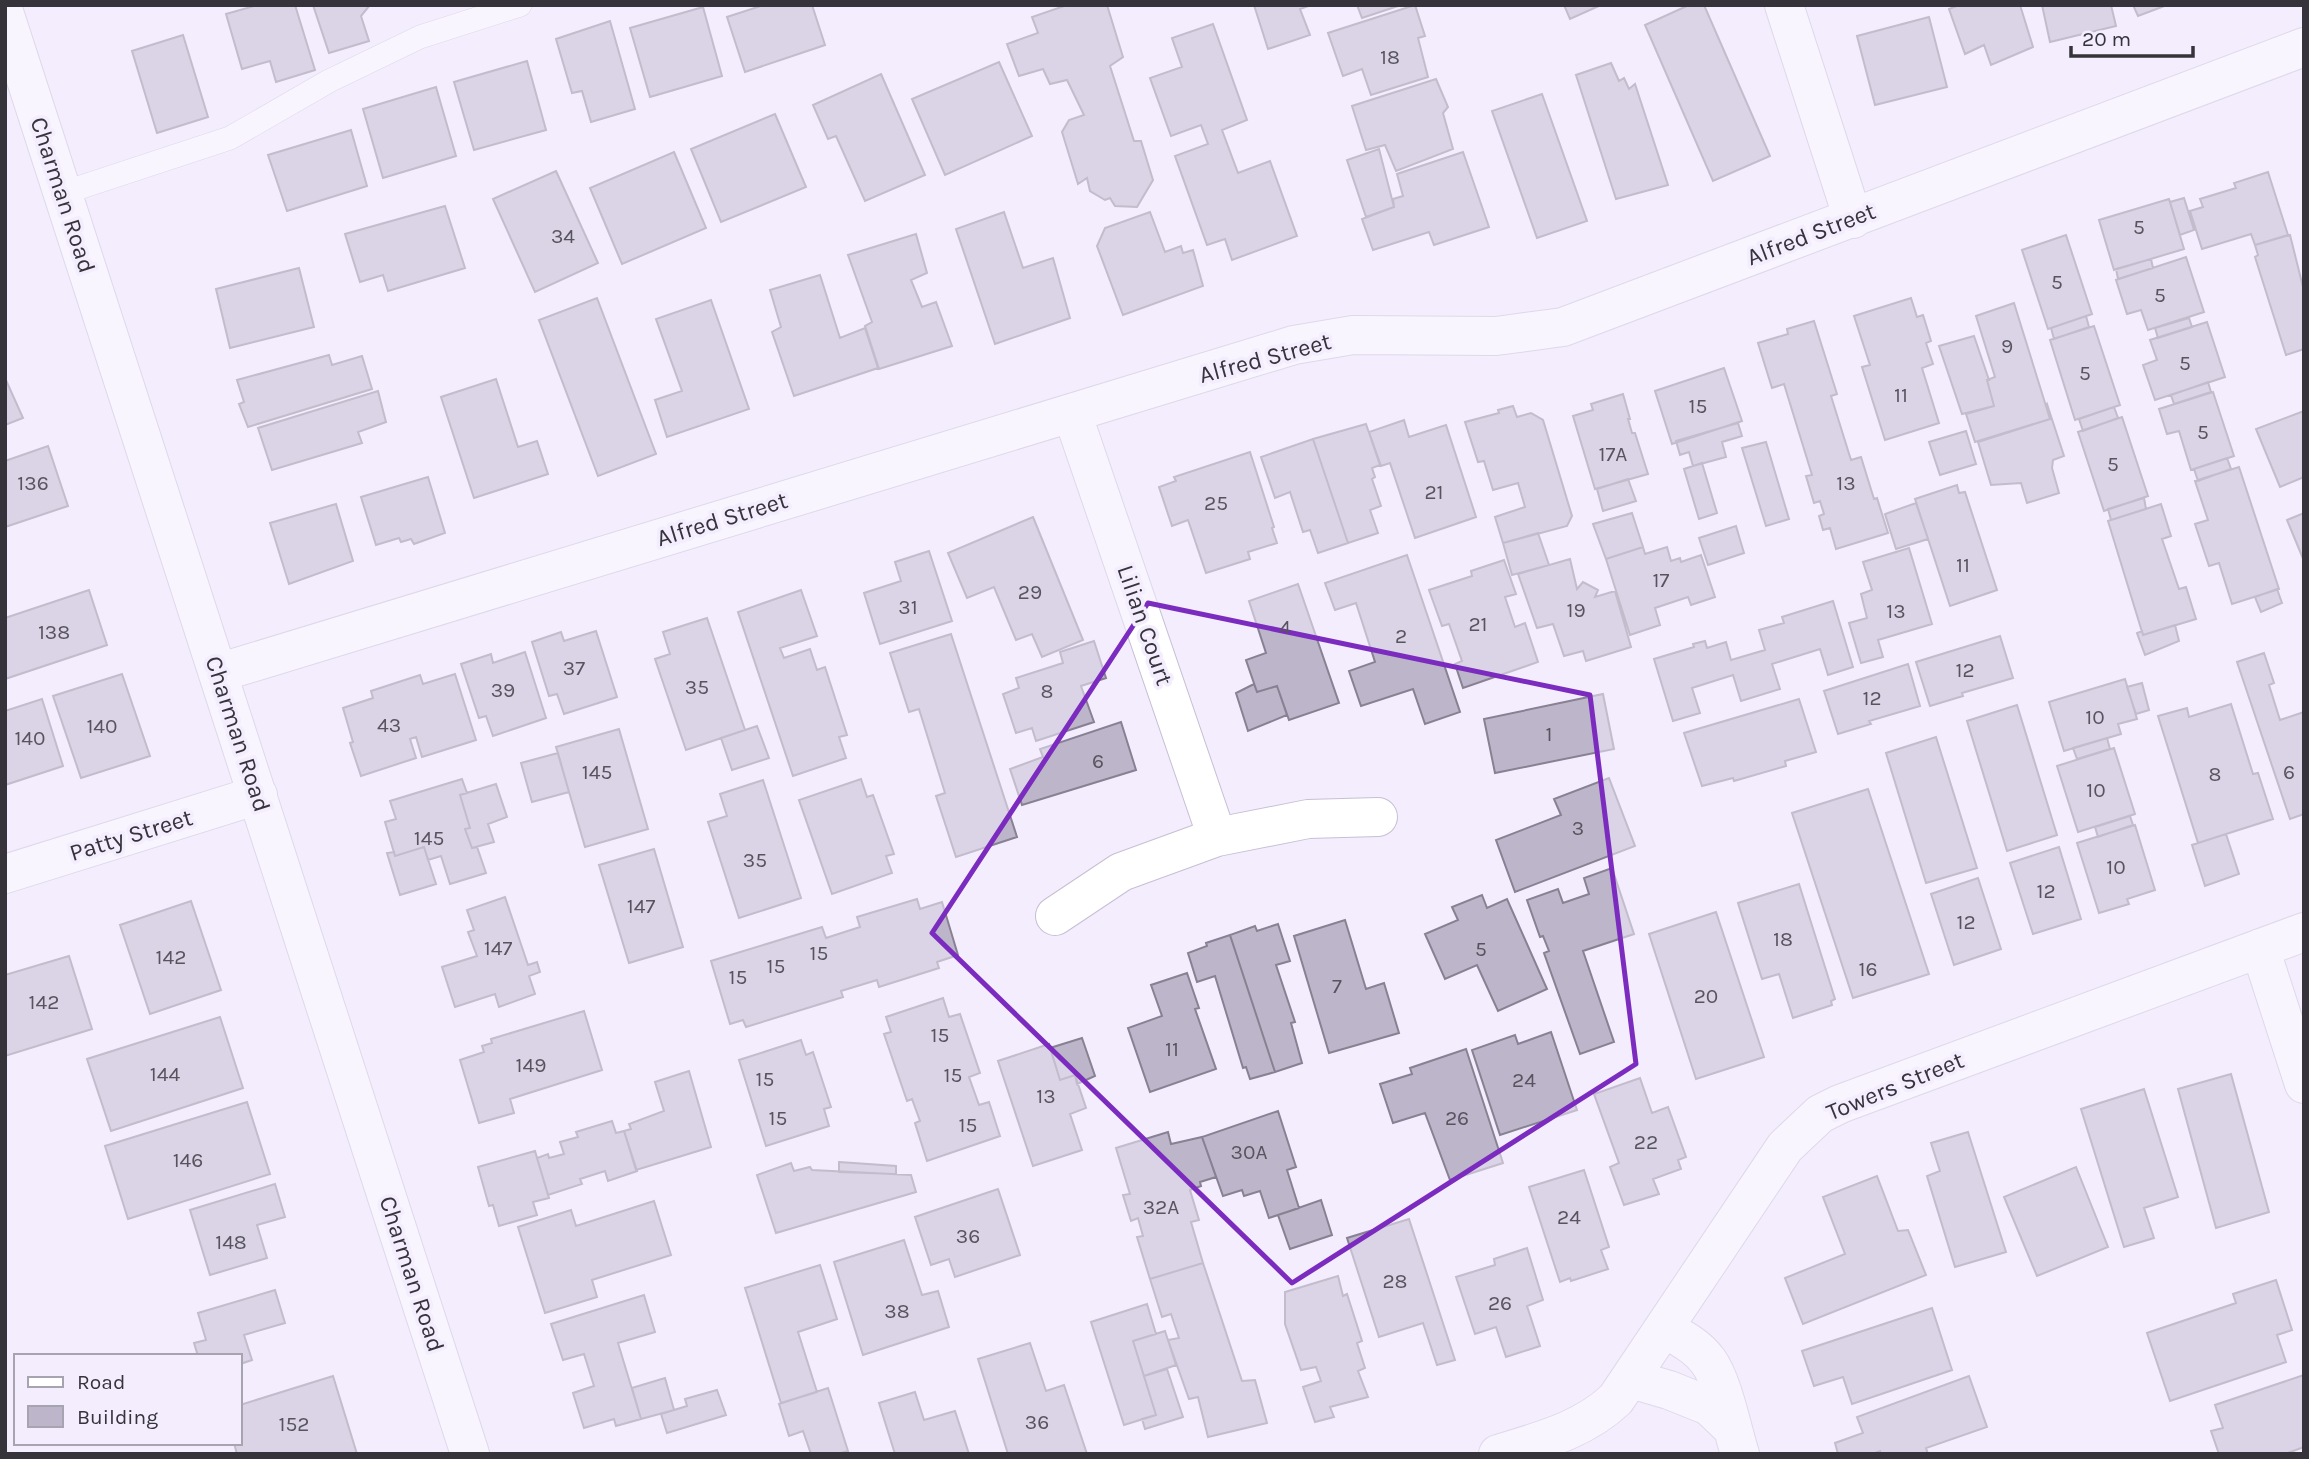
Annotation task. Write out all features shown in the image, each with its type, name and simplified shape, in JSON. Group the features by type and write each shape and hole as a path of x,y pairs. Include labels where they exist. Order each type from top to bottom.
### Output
{"street":[{"path":"1784,5 1853,219"},
{"name":"Charman Road","path":"5,15 470,1454"},
{"name":"Alfred Street","path":"218,673 1294,345 1353,335 1496,336 1563,327 2304,47"},
{"name":"Lilian Court","path":"1072,414 1217,837"},
{"name":"Patty Street","path":"5,874 258,795"},
{"path":"1055,916 1121,872 1217,837 1308,819 1378,817"},
{"name":"Towers Street","path":"1498,1454 1549,1438 1602,1413 1616,1399 1784,1147 1820,1114 1840,1104 2304,932"},
{"path":"2260,948 2304,1084"},
{"path":"1665,1329 1689,1343 1707,1360 1715,1373 1736,1441"},
{"path":"1631,1379 1709,1406 1736,1441"}],"lane":[{"path":"62,193 230,138 329,81 420,37 520,5"}],"highlighted area":[{"path":"1148,603 1590,695 1636,1064 1292,1283 932,933"}],"building":[{"path":"258,5 295,5 315,70 276,82 270,61 242,69 226,14"},
{"path":"313,5 370,5 361,16 369,41 329,53"},
{"path":"764,5 812,5 825,45 745,72 727,17"},
{"path":"1067,5 1107,5 1123,57 1110,66 1134,141 1141,141 1153,180 1137,207 1115,206 1110,198 1105,200 1090,191 1087,178 1078,184 1062,132 1069,120 1084,115 1067,80 1050,84 1043,69 1019,76 1007,44 1038,33 1032,17"},
{"path":"1254,5 1311,5 1300,9 1310,35 1268,49"},
{"path":"1357,5 1401,5 1362,18"},
{"path":"1415,5 1425,36 1418,38 1428,77 1371,95 1362,69 1343,76 1328,33"},
{"path":"1564,5 1601,5 1570,19"},
{"path":"1689,5 1704,5 1770,156 1713,181 1645,25"},
{"path":"1959,5 2020,5 2033,47 1991,65 1984,45 1965,54 1949,9"},
{"path":"2042,5 2111,5 2116,26 2050,42"},
{"path":"2133,5 2167,5 2138,16"},
{"path":"703,7 722,76 650,97 630,28"},
{"path":"1929,17 1947,87 1875,105 1857,36"},
{"path":"610,21 635,109 591,122 582,91 572,93 556,39"},
{"path":"1213,24 1247,120 1222,130 1238,173 1270,161 1297,236 1232,260 1225,239 1207,245 1175,156 1208,144 1201,125 1171,136 1150,78 1182,67 1172,38"},
{"path":"183,35 208,117 157,133 132,51"},
{"path":"527,61 546,130 474,150 454,82"},
{"path":"999,62 1032,136 945,175 912,99"},
{"path":"1611,63 1619,81 1624,78 1629,89 1635,84 1668,185 1616,199 1576,75"},
{"path":"881,74 925,175 865,201 836,136 828,139 813,105"},
{"path":"1436,79 1448,107 1443,113 1453,149 1396,171 1385,145 1366,150 1352,106"},
{"path":"436,87 456,156 383,178 363,109"},
{"path":"1542,94 1587,221 1537,238 1492,111"},
{"path":"775,114 806,187 721,222 691,149"},
{"path":"351,130 367,186 287,211 268,155"},
{"path":"1379,149 1394,207 1366,217 1347,160"},
{"path":"674,152 706,228 622,264 590,188"},
{"path":"1463,152 1489,227 1434,245 1429,232 1373,250 1362,219 1394,207 1393,199 1403,196 1397,174"},
{"path":"556,171 598,263 535,292 493,199"},
{"path":"2268,172 2288,235 2255,245 2251,234 2202,249 2190,211 2203,207 2200,199 2236,188 2234,183"},
{"path":"2184,198 2194,230 2180,235 2170,202"},
{"path":"2169,199 2184,249 2114,270 2099,220"},
{"path":"445,206 465,268 388,291 383,275 360,282 345,234"},
{"path":"1004,212 1023,268 1053,258 1070,318 995,344 956,229"},
{"path":"1150,212 1165,252 1181,246 1183,253 1193,250 1203,286 1123,315 1097,246 1105,228"},
{"path":"916,234 927,273 911,280 922,307 936,302 952,346 879,369 865,326 872,322 848,255"},
{"path":"2066,235 2092,314 2048,329 2022,250"},
{"path":"2290,235 2304,291 2304,349 2286,355 2255,257 2258,255 2255,245"},
{"path":"2186,257 2204,312 2148,330 2141,310 2127,314 2116,280"},
{"path":"2151,259 2153,268 2118,279 2116,269"},
{"path":"299,268 314,327 230,348 216,289"},
{"path":"820,275 840,338 865,328 878,368 794,396 772,332 781,327 770,290"},
{"path":"597,298 656,454 598,476 539,320"},
{"path":"1911,298 1917,317 1923,315 1931,341 1926,343 1933,364 1922,368 1939,423 1885,440 1862,367 1870,365 1854,316"},
{"path":"711,300 749,409 667,437 655,400 682,391 656,319"},
{"path":"2014,303 2050,419 1975,442 1966,414 1994,406 1987,380 1995,377 1976,316"},
{"path":"2086,316 2089,327 2054,339 2051,328"},
{"path":"2189,318 2192,327 2158,338 2155,328"},
{"path":"1814,321 1837,394 1831,396 1851,460 1861,457 1888,533 1836,549 1830,528 1823,530 1819,516 1824,514 1820,501 1814,503 1806,476 1812,475 1784,384 1772,388 1758,343 1788,334 1787,329"},
{"path":"2207,322 2225,377 2155,400 2143,365 2157,360 2150,340"},
{"path":"2094,326 2120,405 2075,420 2050,340"},
{"path":"1974,336 1989,380 1994,406 1962,414 1939,346"},
{"path":"329,355 332,365 362,356 372,389 248,427 239,404 244,402 237,380"},
{"path":"1724,368 1742,421 1672,444 1655,391"},
{"path":"5,378 23,418 5,425"},
{"path":"496,379 518,447 537,441 548,474 474,498 441,397"},
{"path":"2208,382 2211,392 2174,404 2171,395"},
{"path":"378,391 386,422 358,432 362,443 272,470 258,428"},
{"path":"2213,392 2234,456 2191,470 2179,431 2167,434 2159,409"},
{"path":"1623,394 1632,433 1635,433 1648,474 1595,489 1573,416 1593,410 1591,404"},
{"path":"2047,404 2064,456 2053,460 2052,468 2059,493 2027,503 2021,483 1991,485 1978,442 2050,419"},
{"path":"1513,406 1517,417 1531,413 1543,420 1572,516 1567,526 1503,543 1495,517 1525,507 1518,483 1493,490 1484,461 1478,462 1465,422 1499,413 1498,410"},
{"path":"2114,407 2118,418 2083,431 2079,419"},
{"path":"2304,411 2304,477 2280,487 2256,429"},
{"path":"2122,417 2148,496 2104,511 2078,432"},
{"path":"1404,420 1409,437 1446,425 1476,517 1415,538 1390,463 1381,466 1369,432"},
{"path":"1738,423 1742,436 1722,442 1726,457 1693,466 1689,452 1680,455 1676,441"},
{"path":"1366,424 1380,465 1372,468 1375,477 1372,479 1381,506 1370,510 1378,533 1348,543 1313,439"},
{"path":"1966,431 1976,464 1940,475 1929,442"},
{"path":"1313,439 1348,543 1318,553 1310,530 1303,532 1290,492 1275,498 1261,457"},
{"path":"1766,442 1789,519 1766,526 1742,448"},
{"path":"48,446 68,506 5,527 5,461"},
{"path":"1250,452 1277,543 1248,552 1250,559 1206,573 1188,520 1172,526 1159,487 1176,481 1174,477"},
{"path":"2227,458 2231,469 2198,481 2194,469"},
{"path":"1702,463 1717,513 1699,519 1684,469"},
{"path":"2239,467 2279,589 2232,604 2219,563 2209,566 2195,524 2208,520 2195,481"},
{"path":"428,477 445,533 414,544 411,539 401,542 399,538 376,545 361,497"},
{"path":"1628,479 1636,501 1603,511 1597,489"},
{"path":"1957,485 1959,493 1965,492 1997,590 1950,606 1915,499"},
{"path":"2144,498 2146,509 2111,520 2108,509"},
{"path":"1916,503 1928,539 1896,549 1885,514"},
{"path":"336,504 353,561 289,584 270,523"},
{"path":"2161,504 2171,536 2162,539 2179,589 2186,587 2196,619 2143,635 2108,521"},
{"path":"1632,513 1643,547 1606,559 1593,524"},
{"path":"2304,513 2304,561 2287,520"},
{"path":"1033,517 1083,640 1042,657 1032,634 1016,640 994,587 967,598 948,553"},
{"path":"1736,526 1744,553 1708,565 1699,538"},
{"path":"1538,533 1549,565 1512,575 1503,543"},
{"path":"1643,547 1645,554 1667,547 1671,561 1680,558 1681,562 1701,555 1715,597 1691,605 1688,597 1655,608 1660,625 1630,635 1606,559"},
{"path":"1909,548 1932,624 1878,640 1883,657 1861,663 1849,623 1867,618 1861,594 1872,590 1863,562"},
{"path":"929,551 952,621 880,644 864,593 901,581 895,562"},
{"path":"1407,555 1460,712 1425,724 1413,689 1361,706 1349,671 1375,662 1356,603 1335,610 1325,583"},
{"path":"1570,559 1577,589 1583,582 1598,590 1595,597 1615,591 1631,647 1586,661 1583,651 1564,656 1553,624 1537,628 1518,574"},
{"path":"1504,560 1516,594 1505,597 1515,627 1525,623 1538,662 1463,688 1455,664 1462,661 1449,624 1442,626 1429,590 1472,576 1471,571"},
{"path":"1298,584 1339,703 1289,720 1277,686 1257,692 1246,660 1266,653 1249,601"},
{"path":"2277,589 2282,603 2261,612 2255,597"},
{"path":"89,590 107,645 5,679 5,618"},
{"path":"801,590 817,636 780,648 784,658 810,649 817,670 825,667 847,735 839,737 846,758 793,776 738,612"},
{"path":"1833,601 1853,667 1828,675 1820,649 1772,664 1780,689 1741,701 1733,675 1692,688 1700,713 1673,721 1654,659 1705,641 1707,648 1726,642 1731,660 1765,650 1759,630 1784,623 1782,617"},
{"path":"707,618 745,730 686,750 655,659 670,654 663,632"},
{"path":"2175,625 2179,641 2145,655 2137,633 2142,631 2143,635"},
{"path":"596,631 617,697 564,714 557,694 549,696 532,642 561,632 564,641"},
{"path":"951,634 1017,837 956,857 936,796 945,793 919,709 909,712 890,653"},
{"path":"2000,636 2013,678 1930,706 1916,662"},
{"path":"1094,641 1106,678 1081,686 1094,722 1036,741 1032,728 1016,733 1003,694 1019,688 1016,678 1063,663 1060,652"},
{"path":"525,652 546,718 493,736 486,716 479,718 461,664 491,654 493,663"},
{"path":"2264,653 2274,683 2269,685 2280,720 2304,712 2304,814 2290,819 2237,662"},
{"path":"1908,664 1920,706 1869,721 1871,724 1838,734 1824,691"},
{"path":"122,674 150,756 81,778 53,696"},
{"path":"455,674 476,740 422,757 416,737 410,739 416,758 361,776 350,743 353,742 343,708 373,698 371,691 420,675 423,684"},
{"path":"2125,679 2137,719 2118,724 2121,734 2064,751 2049,702"},
{"path":"2142,683 2149,710 2136,714 2127,687"},
{"path":"1254,684 1257,692 1277,686 1287,715 1248,731 1236,693"},
{"path":"1603,694 1614,749 1495,773 1484,719"},
{"path":"42,699 63,766 5,785 5,711"},
{"path":"1799,699 1816,752 1785,761 1786,766 1734,781 1733,778 1702,786 1684,733"},
{"path":"2231,704 2253,774 2258,773 2273,819 2198,843 2158,716 2187,708 2189,717"},
{"path":"2017,705 2057,835 2007,851 1967,721"},
{"path":"1121,722 1136,770 1022,805 1010,769 1043,757 1040,749"},
{"path":"757,726 769,758 732,770 721,738"},
{"path":"619,729 648,829 585,847 556,747"},
{"path":"1936,737 1977,868 1926,883 1886,753"},
{"path":"2107,738 2110,749 2077,759 2073,748"},
{"path":"2114,748 2135,814 2078,832 2057,766"},
{"path":"558,753 569,792 532,802 521,763"},
{"path":"1609,778 1635,846 1515,892 1496,840 1561,815 1554,799"},
{"path":"462,779 467,793 460,795 470,828 465,829 472,848 477,847 486,873 450,884 441,856 428,860 424,847 395,856 385,822 396,819 390,801"},
{"path":"861,779 867,797 873,795 894,854 886,856 892,873 832,894 799,800"},
{"path":"763,780 801,898 739,918 708,822 727,816 720,794"},
{"path":"496,784 507,817 488,824 494,842 472,848 465,829 470,828 460,795"},
{"path":"1868,789 1929,974 1853,998 1792,813"},
{"path":"2130,816 2133,825 2098,837 2095,827"},
{"path":"2135,825 2155,890 2127,899 2129,904 2099,913 2077,843"},
{"path":"2226,834 2239,874 2205,886 2192,845"},
{"path":"424,847 436,884 400,895 387,853 394,852 395,856"},
{"path":"2059,847 2081,919 2033,934 2010,863"},
{"path":"654,849 683,947 629,963 599,865"},
{"path":"1612,868 1634,934 1583,951 1614,1042 1580,1054 1544,953 1549,951 1543,936 1540,937 1527,900 1558,889 1563,903 1589,894 1584,878"},
{"path":"1978,878 2001,949 1954,965 1931,894"},
{"path":"1799,884 1835,999 1831,1001 1832,1005 1793,1018 1779,974 1762,979 1738,903"},
{"path":"1482,895 1487,908 1507,899 1547,989 1498,1011 1477,965 1445,979 1425,934 1458,920 1452,907"},
{"path":"505,897 528,965 537,962 540,972 529,976 535,994 499,1007 495,994 455,1007 442,967 477,956 468,932 474,930 467,910"},
{"path":"917,899 920,909 942,902 958,955 937,962 939,968 879,987 877,980 841,991 843,997 746,1027 743,1020 730,1024 711,961 822,927 826,938 860,927 857,917"},
{"path":"191,901 221,990 150,1014 120,925"},
{"path":"1716,912 1764,1057 1696,1079 1649,934"},
{"path":"1345,920 1366,989 1384,983 1399,1033 1329,1053 1294,936"},
{"path":"1278,924 1290,961 1276,965 1295,1022 1291,1023 1302,1063 1275,1072 1230,935 1255,926 1257,931"},
{"path":"1230,935 1275,1072 1250,1079 1246,1067 1243,1068 1215,976 1197,982 1188,953 1207,946 1206,943"},
{"path":"69,956 92,1029 5,1056 5,975"},
{"path":"1187,973 1199,1008 1195,1009 1216,1069 1150,1092 1128,1028 1162,1016 1151,985"},
{"path":"943,998 949,1017 960,1014 980,1073 969,1077 979,1105 989,1102 1000,1136 927,1161 915,1123 920,1121 912,1099 907,1101 884,1034 891,1032 886,1017"},
{"path":"584,1011 602,1070 510,1099 514,1113 479,1123 460,1060 484,1052 482,1046 492,1043 491,1039"},
{"path":"220,1017 243,1088 111,1131 87,1059"},
{"path":"1551,1032 1577,1110 1500,1135 1472,1050 1515,1035 1518,1044"},
{"path":"1082,1038 1095,1076 1077,1084 1075,1075 1060,1080 1050,1048"},
{"path":"801,1040 806,1055 813,1052 831,1107 824,1109 829,1126 766,1146 739,1060"},
{"path":"1049,1044 1060,1080 1075,1075 1086,1108 1070,1114 1082,1150 1033,1166 998,1061"},
{"path":"1466,1049 1503,1163 1450,1180 1425,1113 1393,1123 1380,1084 1412,1074 1410,1068"},
{"path":"689,1071 711,1147 636,1170 624,1131 631,1129 629,1124 664,1111 655,1082"},
{"path":"2231,1074 2269,1212 2216,1228 2178,1089"},
{"path":"1640,1078 1652,1113 1668,1107 1686,1157 1678,1160 1681,1169 1653,1179 1659,1194 1624,1205 1610,1167 1619,1163 1594,1094"},
{"path":"2144,1089 2178,1197 2144,1208 2154,1238 2124,1247 2081,1109"},
{"path":"247,1102 270,1174 128,1219 105,1146"},
{"path":"1278,1111 1296,1167 1287,1170 1299,1208 1269,1218 1260,1191 1244,1196 1242,1190 1223,1196 1202,1137"},
{"path":"612,1121 616,1133 624,1131 637,1171 608,1181 605,1171 580,1179 582,1184 548,1195 537,1158 548,1154 549,1158 564,1154 560,1142 578,1137 576,1132"},
{"path":"1168,1132 1171,1144 1202,1137 1216,1177 1200,1182 1201,1186 1190,1190 1199,1220 1191,1222 1203,1263 1150,1279 1137,1237 1143,1236 1138,1218 1131,1221 1123,1195 1130,1194 1116,1148"},
{"path":"1968,1132 2006,1252 1955,1267 1927,1176 1940,1171 1931,1143"},
{"path":"535,1151 549,1198 533,1202 537,1215 499,1226 493,1205 489,1206 478,1167"},
{"path":"839,1162 896,1166 896,1174 839,1172"},
{"path":"791,1163 794,1171 810,1167 812,1170 911,1175 916,1192 776,1233 757,1175"},
{"path":"2076,1167 2108,1247 2037,1276 2004,1197"},
{"path":"1584,1170 1609,1247 1601,1250 1608,1269 1560,1282 1529,1187"},
{"path":"1877,1176 1898,1231 1908,1230 1926,1275 1803,1324 1785,1278 1845,1254 1823,1197"},
{"path":"275,1184 285,1217 257,1225 267,1258 210,1275 190,1210"},
{"path":"998,1189 1020,1255 955,1277 949,1259 931,1265 915,1217"},
{"path":"1321,1200 1332,1235 1290,1249 1278,1215"},
{"path":"654,1201 671,1255 592,1280 597,1297 545,1313 518,1227 571,1210 576,1226"},
{"path":"1409,1219 1455,1360 1437,1365 1423,1323 1379,1337 1347,1238"},
{"path":"904,1240 922,1295 938,1291 949,1327 863,1355 834,1262"},
{"path":"1527,1248 1543,1300 1527,1306 1540,1346 1506,1357 1496,1327 1475,1334 1456,1277 1495,1265 1494,1259"},
{"path":"1203,1263 1242,1381 1255,1380 1267,1423 1208,1437 1198,1397 1189,1399 1168,1340 1179,1338 1171,1314 1162,1317 1150,1279"},
{"path":"820,1265 837,1319 798,1332 817,1392 781,1403 745,1288"},
{"path":"1338,1276 1343,1296 1347,1294 1362,1341 1357,1343 1365,1368 1358,1371 1368,1397 1330,1407 1334,1417 1315,1422 1303,1387 1321,1381 1316,1367 1301,1370 1285,1324 1285,1292"},
{"path":"2276,1280 2292,1330 2277,1335 2286,1362 2170,1401 2147,1333 2236,1303 2233,1294"},
{"path":"275,1290 285,1323 244,1335 252,1360 242,1363 242,1354 197,1354 194,1343 206,1340 198,1313"},
{"path":"644,1295 655,1332 618,1343 641,1419 616,1426 614,1419 584,1428 573,1393 594,1386 584,1354 563,1360 551,1324"},
{"path":"1147,1304 1156,1334 1133,1341 1156,1415 1124,1425 1091,1322"},
{"path":"1932,1308 1952,1370 1852,1404 1843,1377 1814,1386 1802,1351"},
{"path":"1165,1331 1176,1365 1144,1376 1133,1341"},
{"path":"1030,1343 1046,1391 1064,1385 1087,1454 1008,1454 978,1359"},
{"path":"1167,1369 1183,1417 1145,1429 1142,1419 1156,1415 1144,1376"},
{"path":"2304,1375 2304,1447 2285,1454 2219,1454 2211,1431 2223,1428 2215,1405"},
{"path":"333,1376 357,1454 237,1454 235,1445 242,1445 242,1404"},
{"path":"1969,1376 1987,1427 1926,1448 1928,1454 1881,1454 1880,1451 1872,1454 1838,1454 1835,1443 1863,1433 1857,1417"},
{"path":"665,1378 674,1410 641,1419 632,1388"},
{"path":"828,1388 848,1451 838,1454 811,1454 803,1431 789,1436 779,1404"},
{"path":"717,1390 726,1415 667,1433 661,1414 687,1406 685,1399"},
{"path":"915,1392 924,1420 955,1411 969,1454 895,1454 879,1403"}]}
